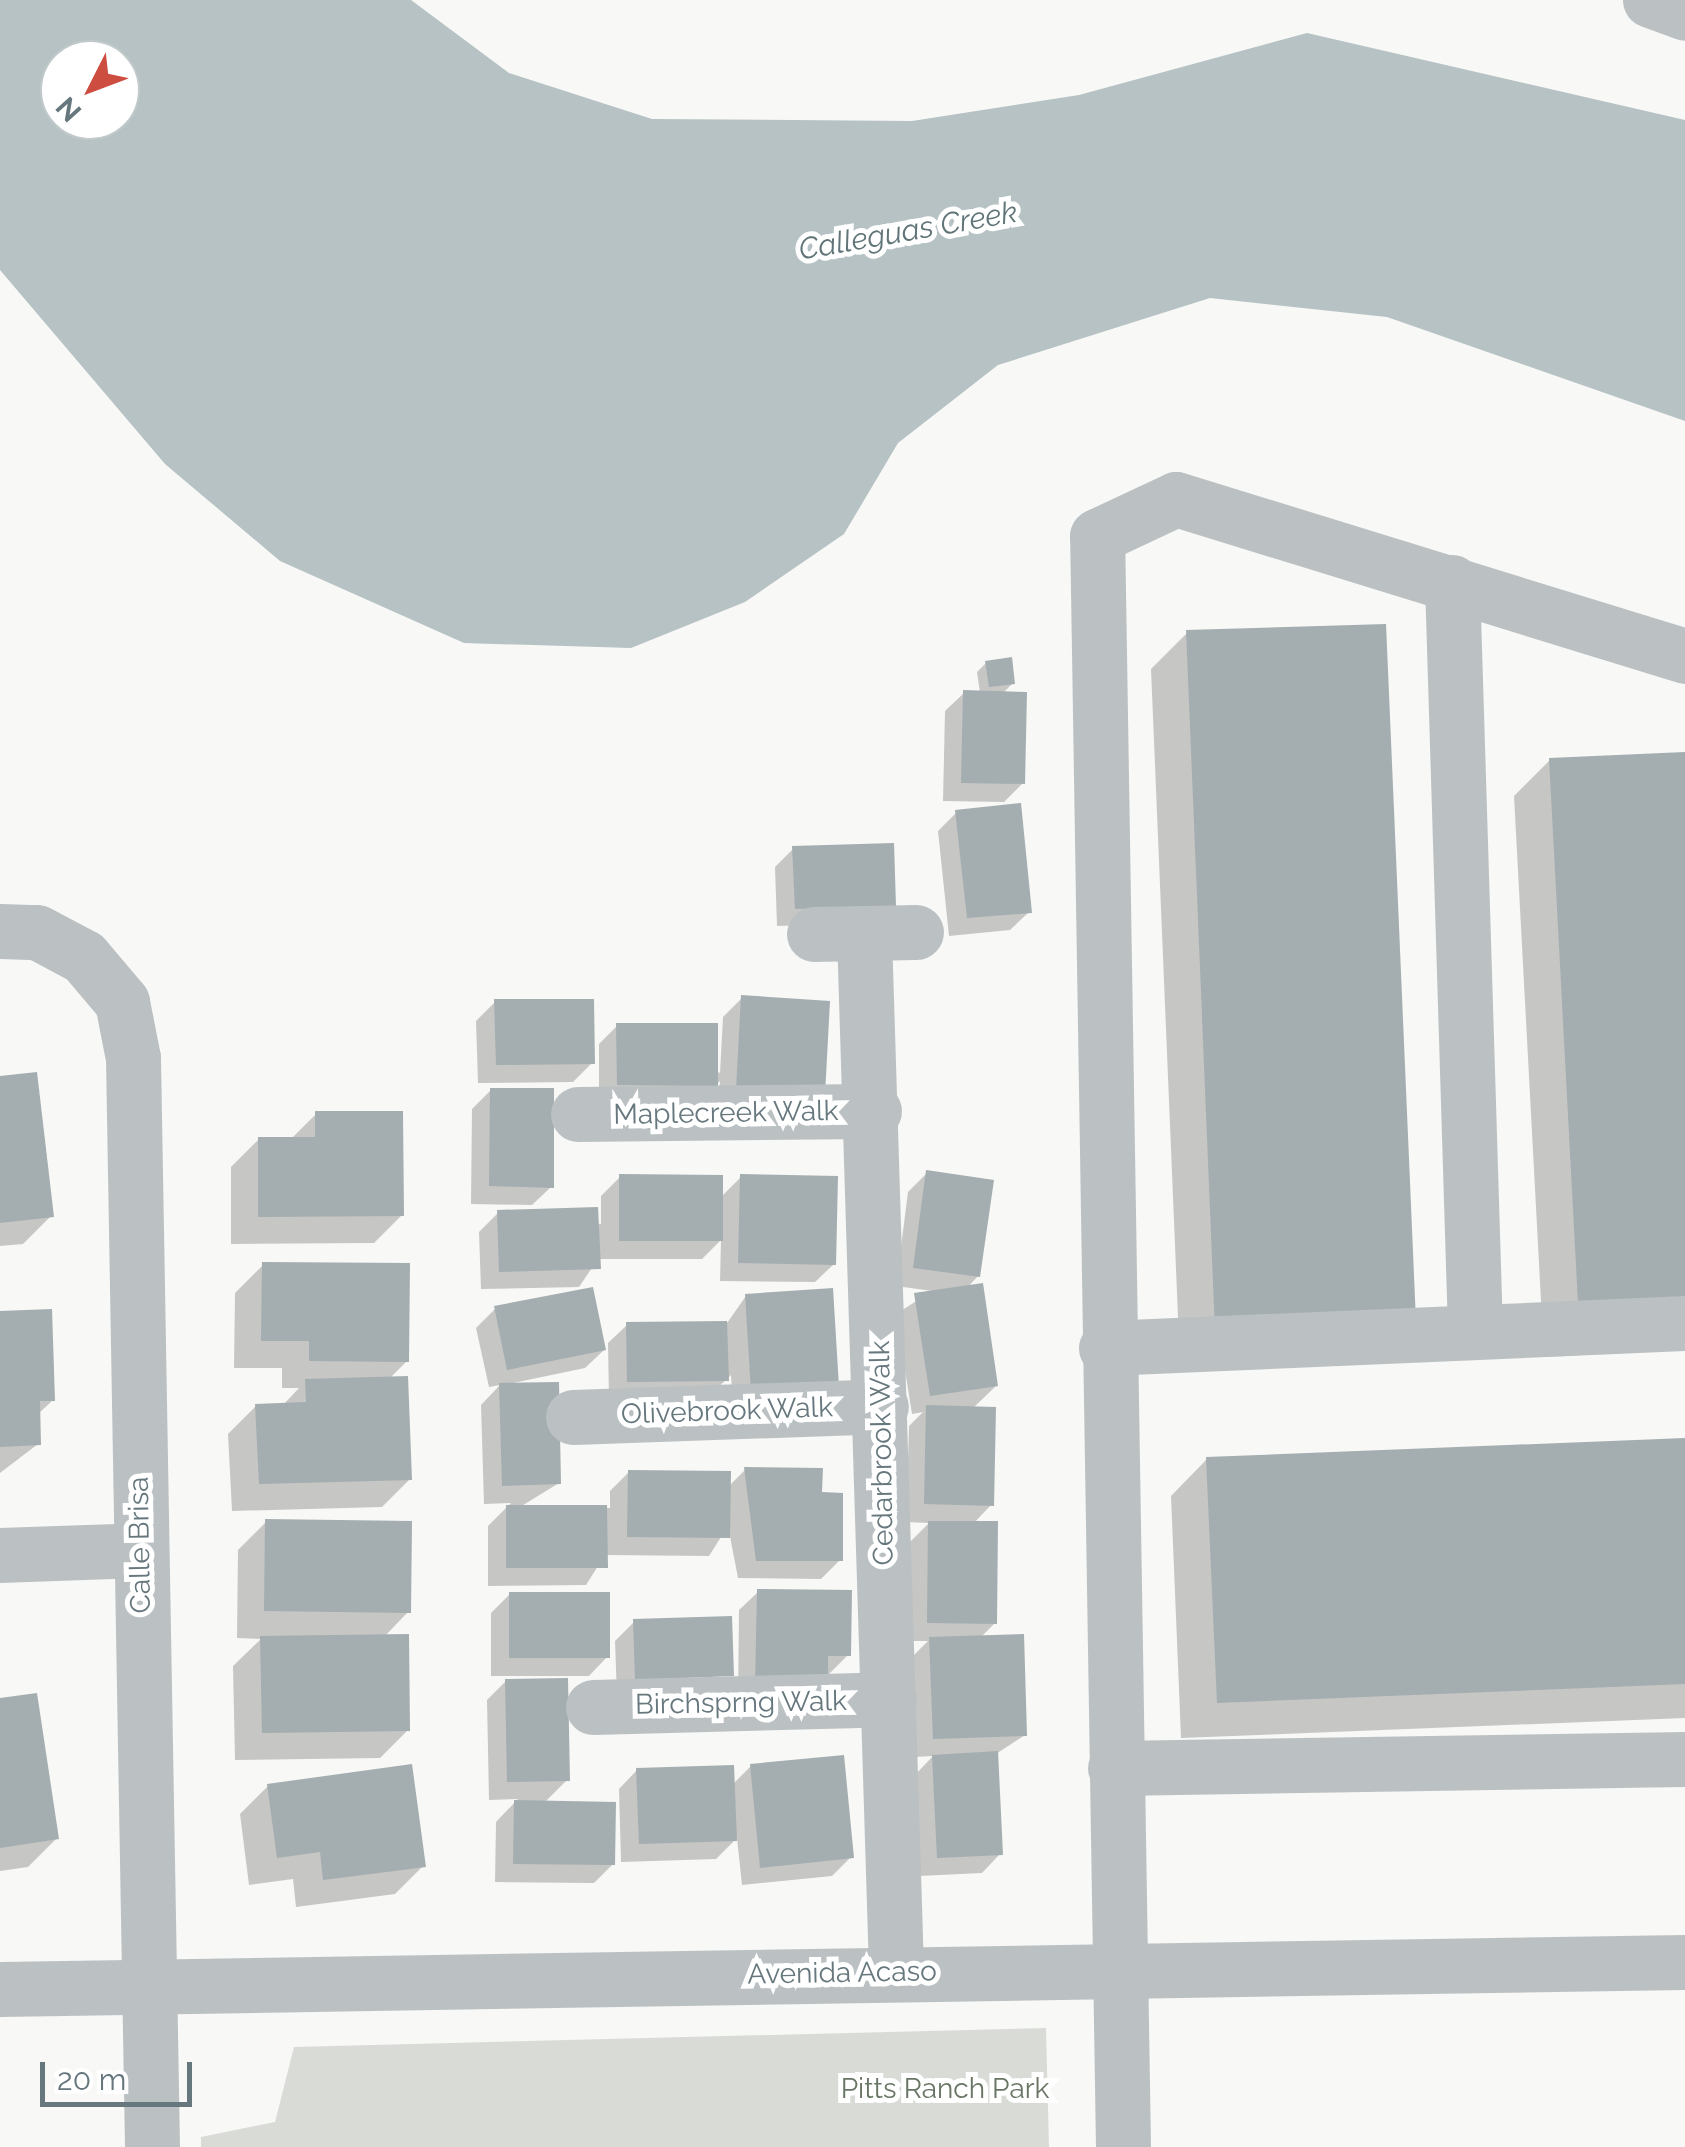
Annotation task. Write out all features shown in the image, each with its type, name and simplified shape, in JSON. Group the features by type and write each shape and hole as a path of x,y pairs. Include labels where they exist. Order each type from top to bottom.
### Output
{"street":[{"path":"1650,0 1685,13"},
{"path":"1124,2147 1106,1348 1096,536 1176,499 1685,656"},
{"path":"1452,582 1475,1330"},
{"name":"Calle Brisa","path":"0,931 37,932 84,957 122,1002 133,1058 152,2147"},
{"name":"Cedarbrook Walk","path":"865,933 874,1111 896,1972"},
{"name":"Maplecreek Walk","path":"578,1114 874,1111"},
{"path":"1106,1348 1685,1323"},
{"name":"Olivebrook Walk","path":"573,1417 881,1406"},
{"path":"0,1555 140,1550"},
{"name":"Birchsprng Walk","path":"593,1707 888,1699"},
{"path":"1115,1768 1685,1759"},
{"name":"Avenida Acaso","path":"0,1989 1119,1968 1685,1962"}],"green space":[{"name":"Pitts Ranch Park","path":"1046,2028 1049,2147 201,2147 201,2137 275,2122 294,2047"}],"water":[{"name":"Calleguas Creek","path":"0,0 411,0 509,73 652,119 912,121 1079,95 1307,33 1685,120 1685,421 1387,317 1210,298 998,365 898,443 844,534 745,602 631,648 464,643 280,561 165,464 0,270"}],"building":[{"path":"1386,624 1416,1322 1215,1330 1186,630"},
{"path":"1012,657 1015,684 989,687 985,661"},
{"path":"963,690 1027,692 1025,784 961,783"},
{"path":"1685,752 1685,1317 1579,1322 1549,758"},
{"path":"1021,803 1032,913 967,918 955,810"},
{"path":"894,843 896,906 795,909 792,846"},
{"path":"741,995 830,1001 825,1095 736,1090"},
{"path":"494,999 594,999 595,1064 496,1065"},
{"path":"616,1023 718,1023 718,1086 617,1085"},
{"path":"37,1072 54,1217 0,1223 0,1076"},
{"path":"490,1088 554,1088 554,1188 489,1186"},
{"path":"315,1111 403,1111 404,1216 258,1217 258,1137 315,1137"},
{"path":"926,1170 994,1180 980,1277 913,1268"},
{"path":"619,1174 723,1175 723,1241 619,1241"},
{"path":"740,1174 838,1176 836,1265 738,1263"},
{"path":"598,1207 601,1269 499,1272 497,1210"},
{"path":"262,1262 410,1263 409,1362 309,1361 309,1341 261,1341"},
{"path":"983,1283 998,1386 930,1396 914,1293"},
{"path":"593,1287 606,1350 507,1370 494,1306"},
{"path":"833,1288 839,1387 751,1392 745,1294"},
{"path":"52,1309 55,1401 40,1401 41,1445 0,1447 0,1311"},
{"path":"727,1321 729,1381 627,1382 626,1322"},
{"path":"408,1376 412,1480 259,1484 255,1404 306,1402 305,1379"},
{"path":"559,1382 561,1484 502,1486 499,1383"},
{"path":"926,1405 996,1407 994,1506 924,1504"},
{"path":"1685,1438 1685,1684 1217,1703 1206,1457"},
{"path":"744,1467 823,1468 822,1492 843,1493 843,1561 756,1561"},
{"path":"628,1470 731,1471 730,1538 627,1537"},
{"path":"506,1505 607,1505 608,1568 506,1568"},
{"path":"265,1519 412,1521 411,1613 264,1611"},
{"path":"928,1521 998,1521 997,1624 927,1623"},
{"path":"757,1589 852,1590 851,1656 828,1656 828,1688 755,1687"},
{"path":"509,1592 610,1592 610,1658 509,1658"},
{"path":"732,1616 734,1676 635,1680 633,1619"},
{"path":"409,1634 410,1731 262,1733 260,1636"},
{"path":"1024,1634 1027,1736 933,1739 929,1637"},
{"path":"568,1678 570,1781 507,1782 505,1679"},
{"path":"37,1693 59,1839 0,1848 0,1698"},
{"path":"998,1751 1003,1855 937,1858 932,1755"},
{"path":"844,1755 854,1858 760,1868 750,1764"},
{"path":"412,1764 426,1867 323,1880 320,1852 277,1858 267,1784"},
{"path":"734,1765 737,1841 639,1844 636,1768"},
{"path":"514,1800 616,1802 615,1865 513,1864"}]}
